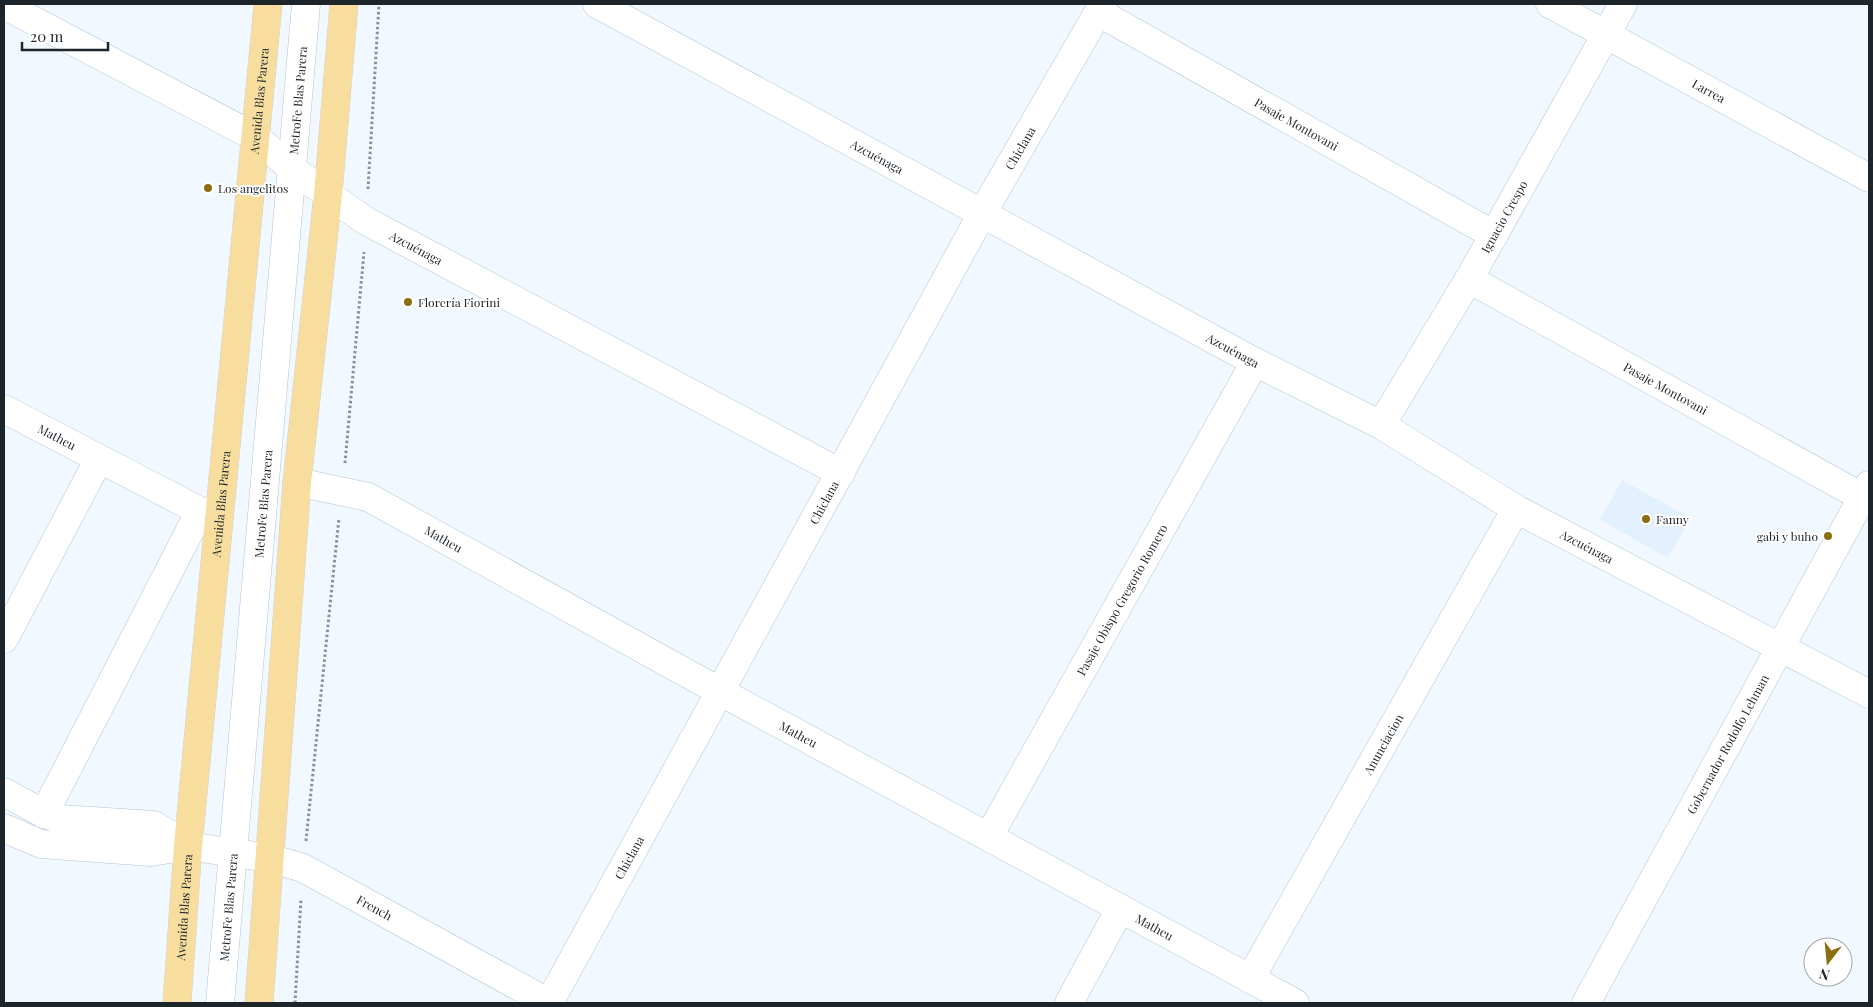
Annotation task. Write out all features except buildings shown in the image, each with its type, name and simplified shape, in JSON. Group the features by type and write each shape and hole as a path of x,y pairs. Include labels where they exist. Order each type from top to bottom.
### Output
{"main road":[{"name":"Avenida Blas Parera","path":"177,1003 209,512 257,138 268,4"},
{"path":"259,1003 297,482 328,194 344,4"}],"street":[{"name":"MetroFe Blas Parera","path":"220,1003 231,853 306,4"},
{"name":"Azcuénaga","path":"597,4 983,212 1255,362 1381,425 1516,509 1782,646 1869,694"},
{"name":"Larrea","path":"1550,4 1869,178"},
{"name":"Ignacio Crespo","path":"1381,425 1469,279 1624,4"},
{"name":"Azcuénaga","path":"4,5 257,138 292,169 366,221 841,473"},
{"name":"Chiclana","path":"549,1003 983,212 1101,8"},
{"name":"Pasaje Montovani","path":"1101,8 1494,235"},
{"name":"Pasaje Montovani","path":"1469,279 1866,491"},
{"name":"Pasaje Obispo Gregorio Romero","path":"989,836 1255,362"},
{"name":"Matheu","path":"4,409 98,459 209,512"},
{"path":"4,639 98,459"},
{"name":"Matheu","path":"297,482 368,497 719,691 989,836 1120,910 1295,1003"},
{"name":"Gobernador Rodolfo Lehman","path":"1586,1003 1866,491"},
{"name":"Anunciacion","path":"1250,979 1516,509"},
{"path":"44,814 209,512"},
{"name":"French","path":"4,792 44,814 60,819 154,825 188,846"},
{"name":"French","path":"4,828 41,844 151,852 188,846 269,858 303,868 549,1003"},
{"path":"1070,1003 1120,910"}],"shaded area":[{"name":"Fanny","path":"1622,480 1691,518 1668,558 1600,520"}],"place":[{"name":"Los angelitos","path":"208,188"},
{"name":"Florería Fiorini","path":"408,302"},
{"name":"Fanny","path":"1646,519"},
{"name":"gabi y buho","path":"1828,536"}]}
